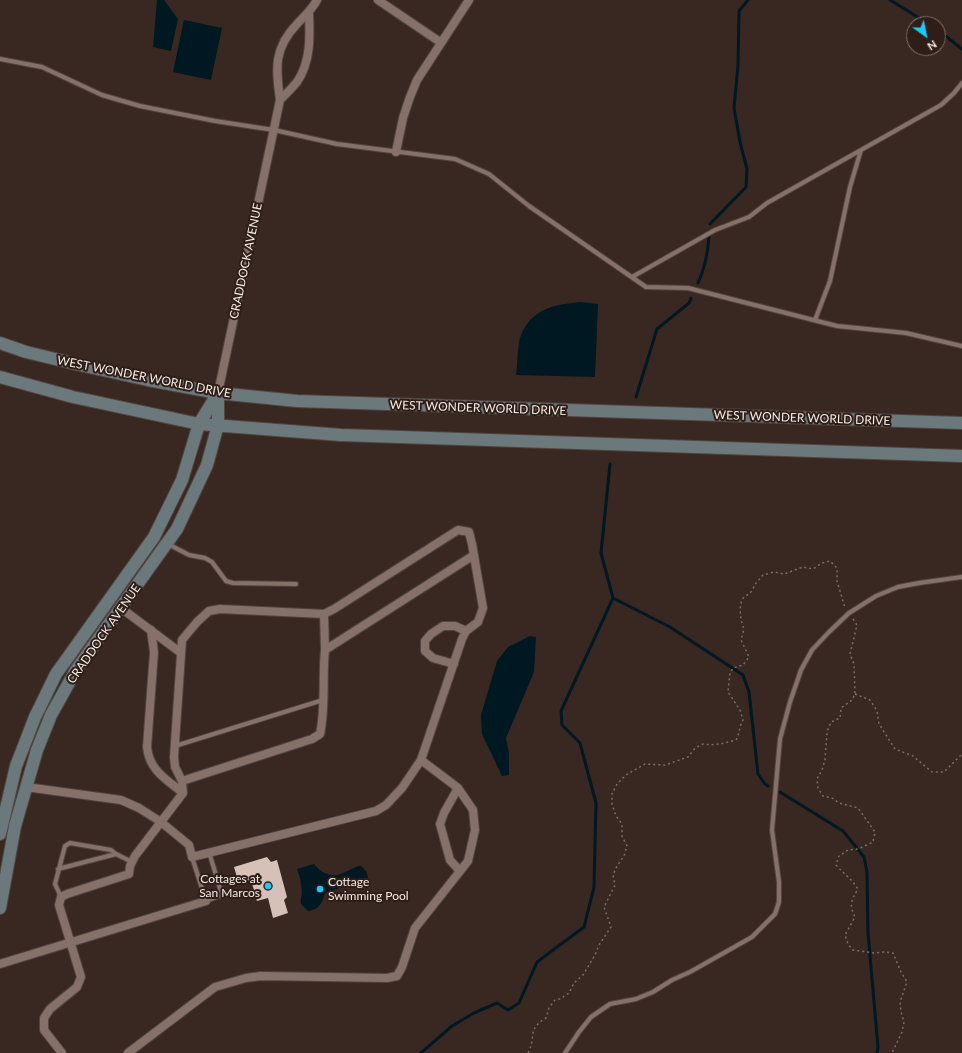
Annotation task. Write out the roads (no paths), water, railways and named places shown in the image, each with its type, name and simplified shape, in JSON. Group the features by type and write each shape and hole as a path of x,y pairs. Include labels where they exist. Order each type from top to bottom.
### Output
{"main road":[{"name":"WEST WONDER WORLD DRIVE","path":"0,343 26,352 80,365 218,393 303,402 962,423"},
{"path":"0,377 73,397 199,424 341,435 962,456"},
{"name":"CRADDOCK AVENUE","path":"0,834 16,766 35,716 56,674 154,537 182,480 199,424 218,393"},
{"name":"CRADDOCK AVENUE","path":"0,908 15,826 37,750 51,715 76,670 177,529 207,465 218,425 218,393"}],"street":[{"path":"280,100 277,73 278,57 296,25 310,12 317,0"},
{"path":"378,0 440,42"},
{"path":"396,152 403,118 417,80 440,42 469,0"},
{"path":"280,100 297,81 305,66 309,49 310,12"},
{"name":"CRADDOCK AVENUE","path":"218,393 280,100"},
{"path":"26,787 122,800 139,808 161,822 189,845 192,857 376,811 386,805 402,788 421,760 466,631 478,622 483,608 474,555 468,532 458,530 324,614 220,608 209,611 197,622 182,640 175,746 175,768 182,781 183,794 161,822 134,856 129,874 61,897 60,905 81,976 76,987 50,1009 44,1018 44,1030 62,1053"},
{"path":"325,650 474,555"},
{"path":"121,608 181,653"},
{"path":"182,781 312,739 320,734 322,724 325,650 324,614"},
{"path":"454,664 433,658 425,651 425,641 431,634 443,626 455,626 466,631"},
{"path":"151,630 154,652 148,758 156,771 183,794"},
{"path":"128,1053 215,987 230,982 260,976 387,978 397,976 402,967 415,928 468,861 472,850 475,830 473,810 458,788 421,760"},
{"path":"458,788 444,813 440,824 450,860 460,870"},
{"path":"0,964 206,901"}],"lane":[{"path":"0,59 42,67 102,95 140,106 215,121 274,130 337,144 455,159 489,174 529,206 646,287 688,288 837,326 906,333 962,346"},
{"path":"632,277 715,230 749,217 767,203 941,105 962,83"},
{"path":"815,320 830,281 850,187 861,150"},
{"path":"167,543 189,555 205,558 212,562 226,580 233,583 296,584"},
{"path":"565,1053 575,1037 591,1017 610,1004 636,999 653,992 672,980 690,972 752,937 775,914 779,902 779,882 772,830 780,739 790,702 801,670 812,650 848,613 876,596 898,587 962,577"},
{"path":"175,746 323,700"},
{"path":"61,897 55,884 64,846 70,843 111,850 132,863"},
{"path":"192,857 206,901 222,895 209,852"},
{"path":"58,869 116,854"}],"water":[{"path":"157,0 164,0 178,19 171,51 153,47"},
{"path":"184,20 222,28 211,80 173,72"},
{"path":"580,302 598,304 595,377 516,375 520,338 524,328 530,321 544,310"},
{"path":"530,636 536,637 534,672 506,738 509,753 509,775 502,776 482,734 481,715 497,661 508,647"},
{"name":"Cottage Swimming Pool","path":"314,864 318,869 331,875 342,874 361,866 366,871 368,877 365,883 355,883 325,893 320,905 315,909 308,911 301,904 302,887 297,869"}],"waterway":[{"path":"710,224 746,187 747,169 740,142 734,108 738,65 739,11 748,0"},
{"path":"890,0 916,16"},
{"path":"946,36 962,49"},
{"path":"698,283 706,260 709,236"},
{"path":"636,397 657,329 689,303 691,298"},
{"path":"421,1053 452,1026 474,1013 497,1003 508,1010 519,1003 537,962 584,927 594,887 596,803 580,743 562,725 561,711 613,598 601,553 610,464"},
{"path":"613,598 670,627 743,675 749,692 758,774 768,786"},
{"path":"780,792 843,831 864,857 867,872 868,933 878,1047 877,1053"}],"place":[{"name":"Cottages at San Marcos","path":"268,886"},
{"name":"Cottage Swimming Pool","path":"320,889"}]}
